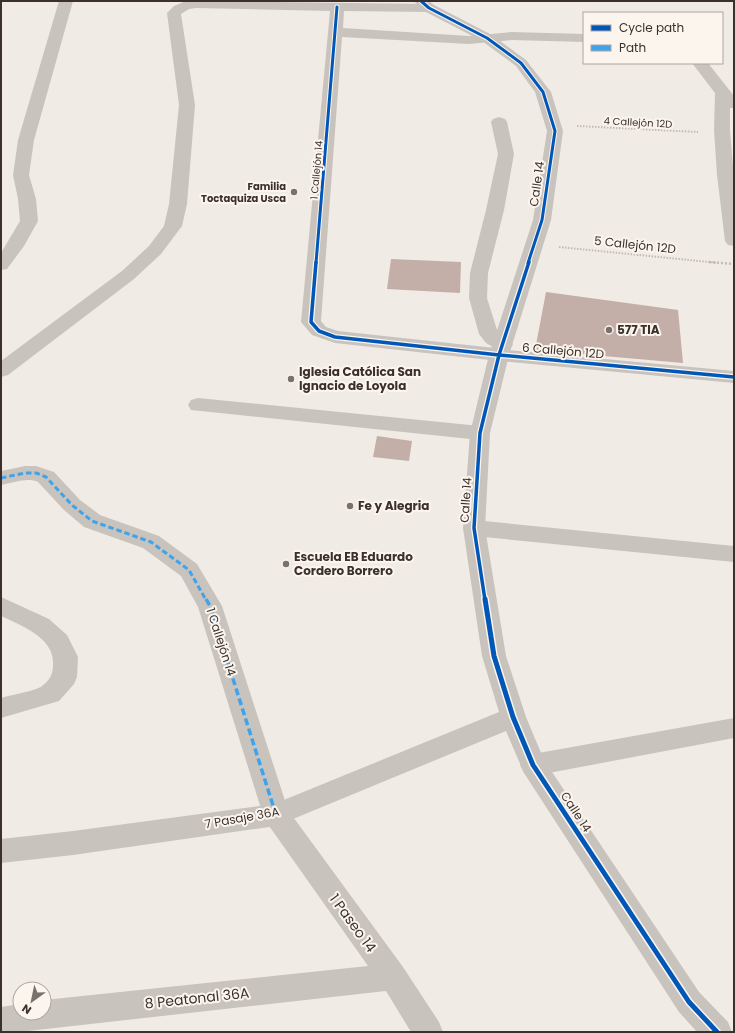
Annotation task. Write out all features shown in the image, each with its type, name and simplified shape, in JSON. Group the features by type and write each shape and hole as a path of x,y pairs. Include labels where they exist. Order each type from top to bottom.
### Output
{"street":[{"path":"1,265 15,246 29,221 27,199 21,175 26,140 66,1"},
{"path":"1,371 128,275 155,250 173,226 178,204 187,105 174,13 191,4 282,4 337,7 425,5"},
{"name":"Calle 14","path":"425,5 487,38 520,63 543,92 555,131 542,220 501,350 480,433 474,528 494,656 513,716 533,765 689,1002 717,1032"},
{"name":"1 Callejón 14","path":"319,331 311,322 337,7"},
{"path":"335,32 469,40 512,36 583,38"},
{"path":"701,64 734,107"},
{"path":"723,93 722,134 724,175 734,242"},
{"path":"499,122 506,154 495,210 479,273 478,298 489,334 501,350"},
{"name":"6 Callejón 12D","path":"319,331 334,337 501,350 734,377"},
{"path":"198,405 480,433"},
{"name":"1 Callejón 14","path":"1,478 25,473 36,473 46,477 72,505 92,521 151,542 189,570 210,606 276,815"},
{"path":"474,528 734,554"},
{"path":"1,606 41,625 59,642 66,657 65,677 50,694 1,708"},
{"name":"7 Pasaje 36A","path":"1,851 73,843 276,815 513,716"},
{"path":"533,765 734,728"},
{"name":"1 Paseo 14","path":"276,815 392,977 428,1032"},
{"name":"8 Peatonal 36A","path":"1,1021 30,1016 392,977"}],"building":[{"path":"391,259 461,262 460,293 387,289"},
{"name":"577 TIA","path":"546,292 678,310 683,363 535,350"},
{"path":"377,436 412,441 409,461 373,457"}],"marked path":[{"path":"1,478 25,473 36,473 46,477 72,505 92,521 151,542 189,570 210,606 276,815"}],"cycle path":[{"path":"421,1 429,8 487,38 521,63 543,92 555,131 542,220 499,355 480,433 474,528 494,656 513,717 533,765 689,1002 717,1032"},
{"path":"337,7 311,322 319,331 335,337 499,355 734,377"}],"place":[{"name":"Familia Toctaquiza Usca","path":"294,192"},
{"name":"577 TIA","path":"609,330"},
{"name":"Iglesia Católica San Ignacio de Loyola","path":"291,379"},
{"name":"Fe y Alegria","path":"350,506"},
{"name":"Escuela EB Eduardo Cordero Borrero","path":"286,564"}]}
